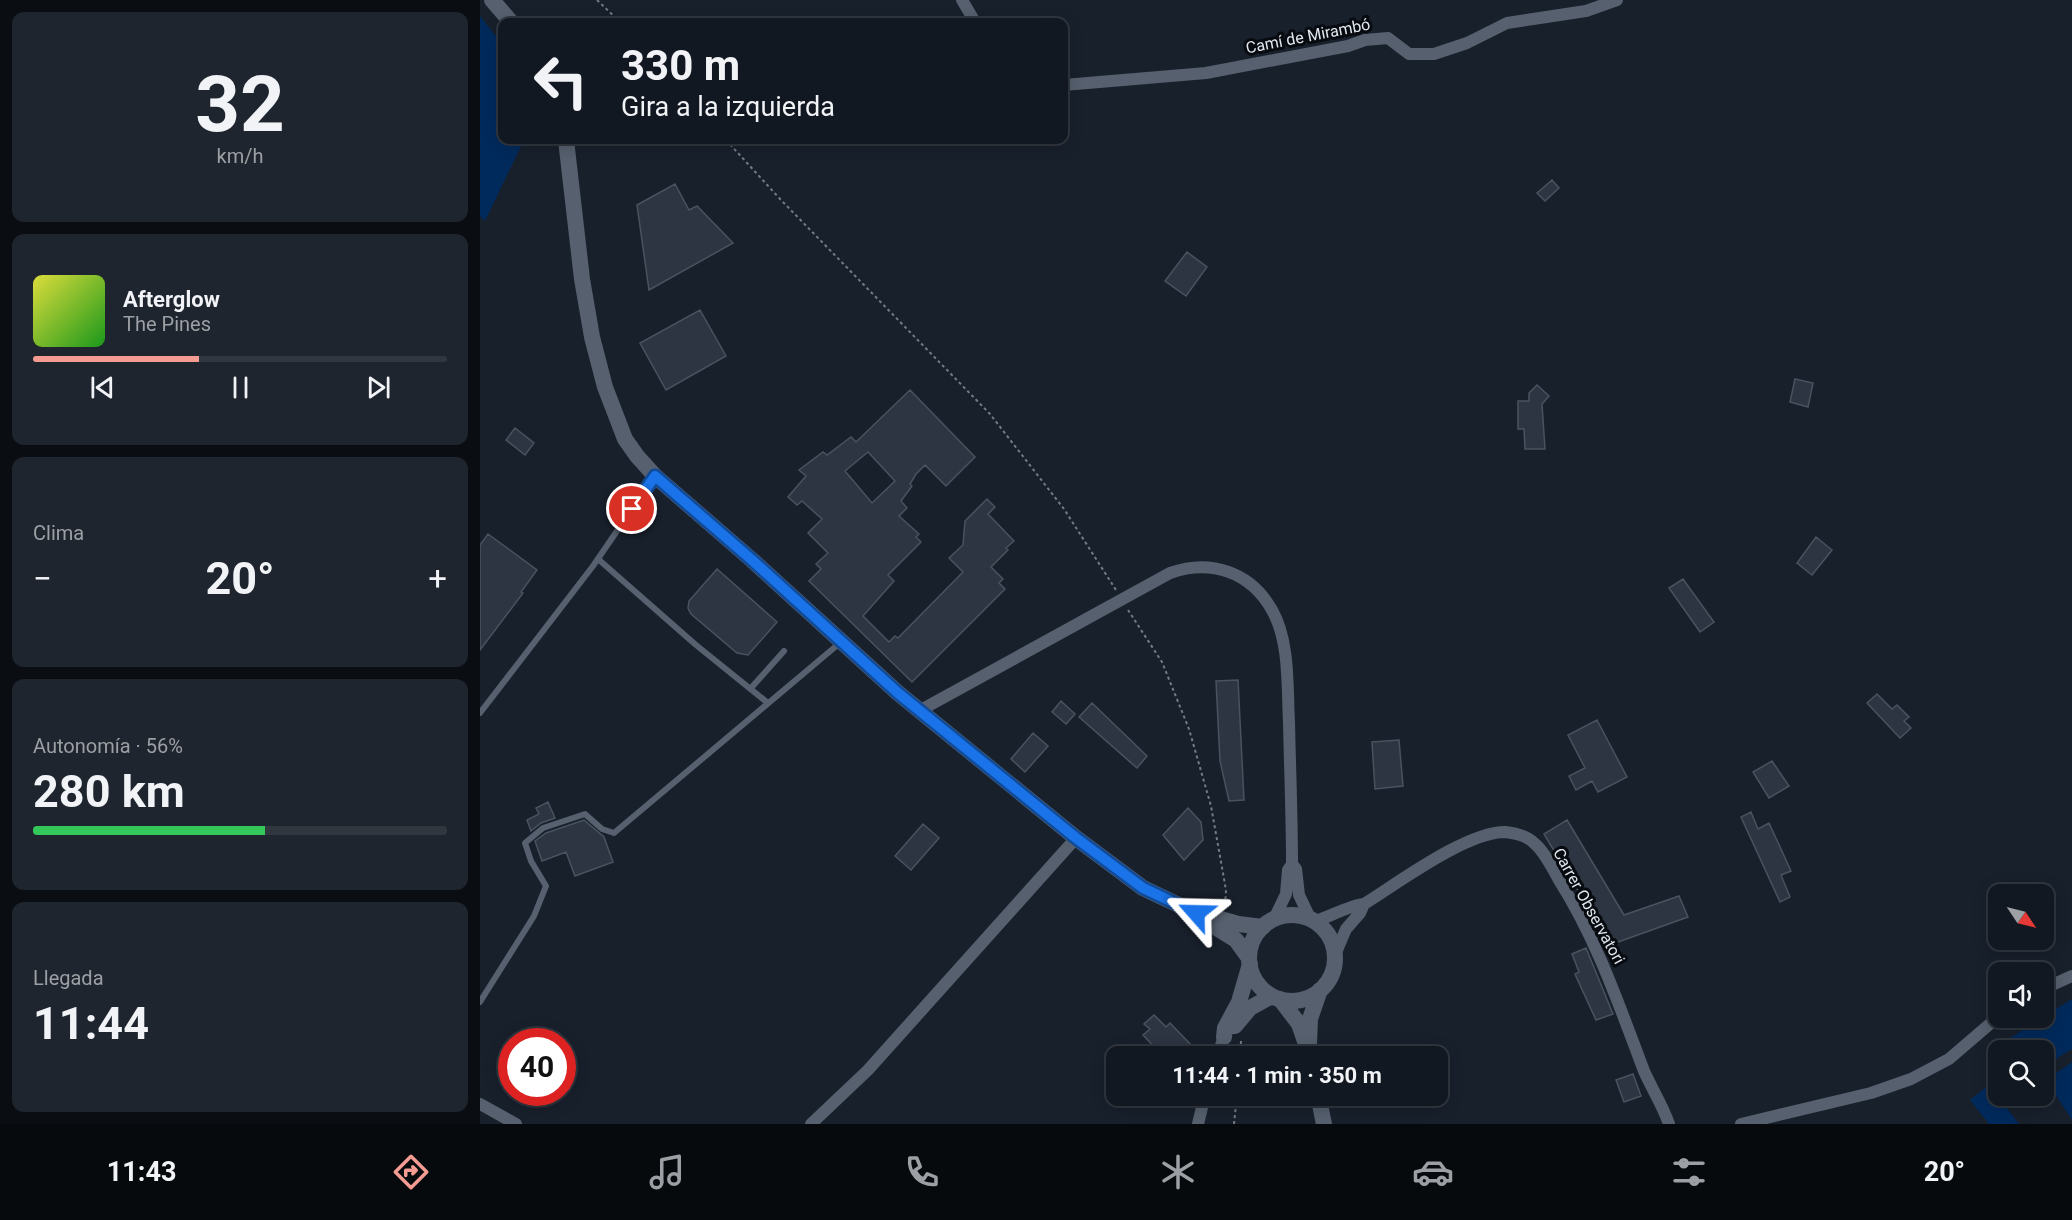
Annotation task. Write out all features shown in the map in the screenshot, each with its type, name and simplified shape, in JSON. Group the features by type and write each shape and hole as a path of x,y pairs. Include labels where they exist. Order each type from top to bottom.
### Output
{"street":[{"path":"492,0 508,18"},
{"path":"962,0 973,18"},
{"name":"Camí de Mirambó","path":"1068,85 1206,73 1348,46 1365,40 1388,38 1409,54 1434,54 1467,43 1508,24 1586,11 1617,0"},
{"path":"566,144 582,279 592,337 605,387 625,439 655,476 919,711 1076,838 1143,888 1206,918 1210,924 1231,935 1250,961 1257,983 1276,998 1299,1024 1307,1046"},
{"path":"919,711 1150,583 1187,567 1216,567 1230,572 1251,585 1272,609 1281,636 1285,664 1291,780 1292,864 1288,870 1286,894 1268,923 1253,941 1239,1002 1225,1028 1221,1046"},
{"name":"Carrer Observatori","path":"1364,904 1470,841 1502,832 1518,834 1531,840 1562,884 1598,950 1624,1012 1647,1078 1668,1120 1679,1124"},
{"path":"811,1124 868,1070 1076,838"},
{"path":"1292,864 1296,869 1299,895 1313,920 1329,936 1335,955"},
{"path":"1206,918 1215,917 1238,924 1268,923 1288,915 1313,920 1345,912 1358,904 1364,904 1360,913 1346,928 1335,955 1332,974 1320,990 1312,1011 1309,1046"},
{"path":"2054,984 2072,975"},
{"path":"1224,1038 1250,1008 1276,998 1306,999 1320,990"},
{"path":"1741,1124 1871,1093 1927,1072 1949,1059 1988,1026"},
{"path":"480,1104 516,1124"},
{"path":"1198,1124 1202,1106"},
{"path":"1320,1106 1324,1124"},
{"path":"1785,1124 1794,1111"}],"lane":[{"path":"480,713 598,560 655,476"},
{"path":"598,560 696,645 768,703"},
{"path":"480,1002 534,916 546,886 531,861 525,843 543,828 585,814 602,830 614,833 841,641"},
{"path":"751,688 784,651"}],"path":[{"path":"597,0 616,18"},
{"path":"730,144 781,200 990,414 1064,509 1119,595"},
{"path":"1125,605 1162,662 1189,729 1211,806 1226,890"},
{"path":"1241,1046 1242,1035"},
{"path":"1234,1124 1236,1106"}],"shaded area":[{"path":"480,16 498,39 498,144 522,144 485,221 480,216"},
{"path":"2072,999 2072,1049 2054,1060 2054,1040 2011,1040 2010,1038 2026,1028 2054,1028 2054,1010"},
{"path":"2072,1062 2072,1120 2054,1092 2054,1074"},
{"path":"1988,1086 1988,1106 2005,1106 2019,1124 1989,1124 1970,1100"}],"building":[{"path":"1552,180 1559,188 1545,201 1537,193"},
{"path":"675,184 689,210 697,206 733,243 649,290 637,205"},
{"path":"1187,252 1207,267 1186,296 1165,281"},
{"path":"700,310 726,356 666,390 640,343"},
{"path":"1795,379 1813,383 1808,407 1790,402"},
{"path":"1537,385 1549,396 1542,404 1545,449 1525,449 1524,429 1518,429 1518,401 1529,401 1529,393"},
{"path":"910,390 975,457 946,486 925,465 916,474 910,484 912,486 901,501 907,508 899,516 919,534 916,537 921,542 888,575 894,581 863,616 889,642 895,636 898,638 963,572 949,558 963,545 965,521 987,499 995,507 988,514 1014,541 991,567 1003,579 999,583 1005,589 912,682 809,581 821,569 816,564 828,553 808,533 822,519 802,501 797,505 788,497 806,476 799,470 823,452 827,455 851,437 856,442","holes":["868,452 895,481 872,503 845,471"]},
{"path":"515,428 534,443 525,455 506,440"},
{"path":"488,534 537,570 521,592 523,593 480,650 480,545"},
{"path":"1816,537 1832,550 1812,575 1797,563"},
{"path":"717,569 777,622 748,655 737,653 691,614 688,608 689,601"},
{"path":"1683,579 1714,622 1700,632 1669,588"},
{"path":"1238,680 1244,800 1229,801 1220,761 1216,681"},
{"path":"1877,694 1892,709 1897,705 1909,717 1904,721 1911,728 1900,738 1867,703"},
{"path":"1061,701 1075,714 1066,724 1052,712"},
{"path":"1092,703 1147,756 1137,768 1079,717"},
{"path":"1597,720 1627,777 1598,792 1592,781 1576,790 1569,776 1585,768 1568,735"},
{"path":"1033,733 1048,746 1025,772 1011,759"},
{"path":"1399,740 1403,786 1375,789 1372,742"},
{"path":"1772,761 1789,786 1769,798 1753,772"},
{"path":"548,802 555,818 541,823 531,831 527,820 539,814 536,808"},
{"path":"1188,808 1201,822 1203,840 1184,860 1163,835"},
{"path":"1751,812 1758,829 1769,823 1791,871 1781,875 1790,897 1780,902 1741,817"},
{"path":"584,820 604,837 613,862 575,876 566,852 542,861 535,841 546,833"},
{"path":"1567,820 1624,915 1679,896 1688,917 1604,947 1595,925 1598,924 1544,834"},
{"path":"923,824 939,838 911,870 895,856"},
{"path":"1586,948 1613,1014 1596,1020 1575,974 1579,972 1572,954"},
{"path":"1154,1015 1166,1027 1170,1023 1192,1046 1153,1046 1143,1035 1150,1029 1144,1024"},
{"path":"1633,1074 1641,1096 1624,1102 1616,1080"}],"route":[{"path":"632,509 655,476 752,560 898,693 1076,838 1143,888 1196,913"}]}
